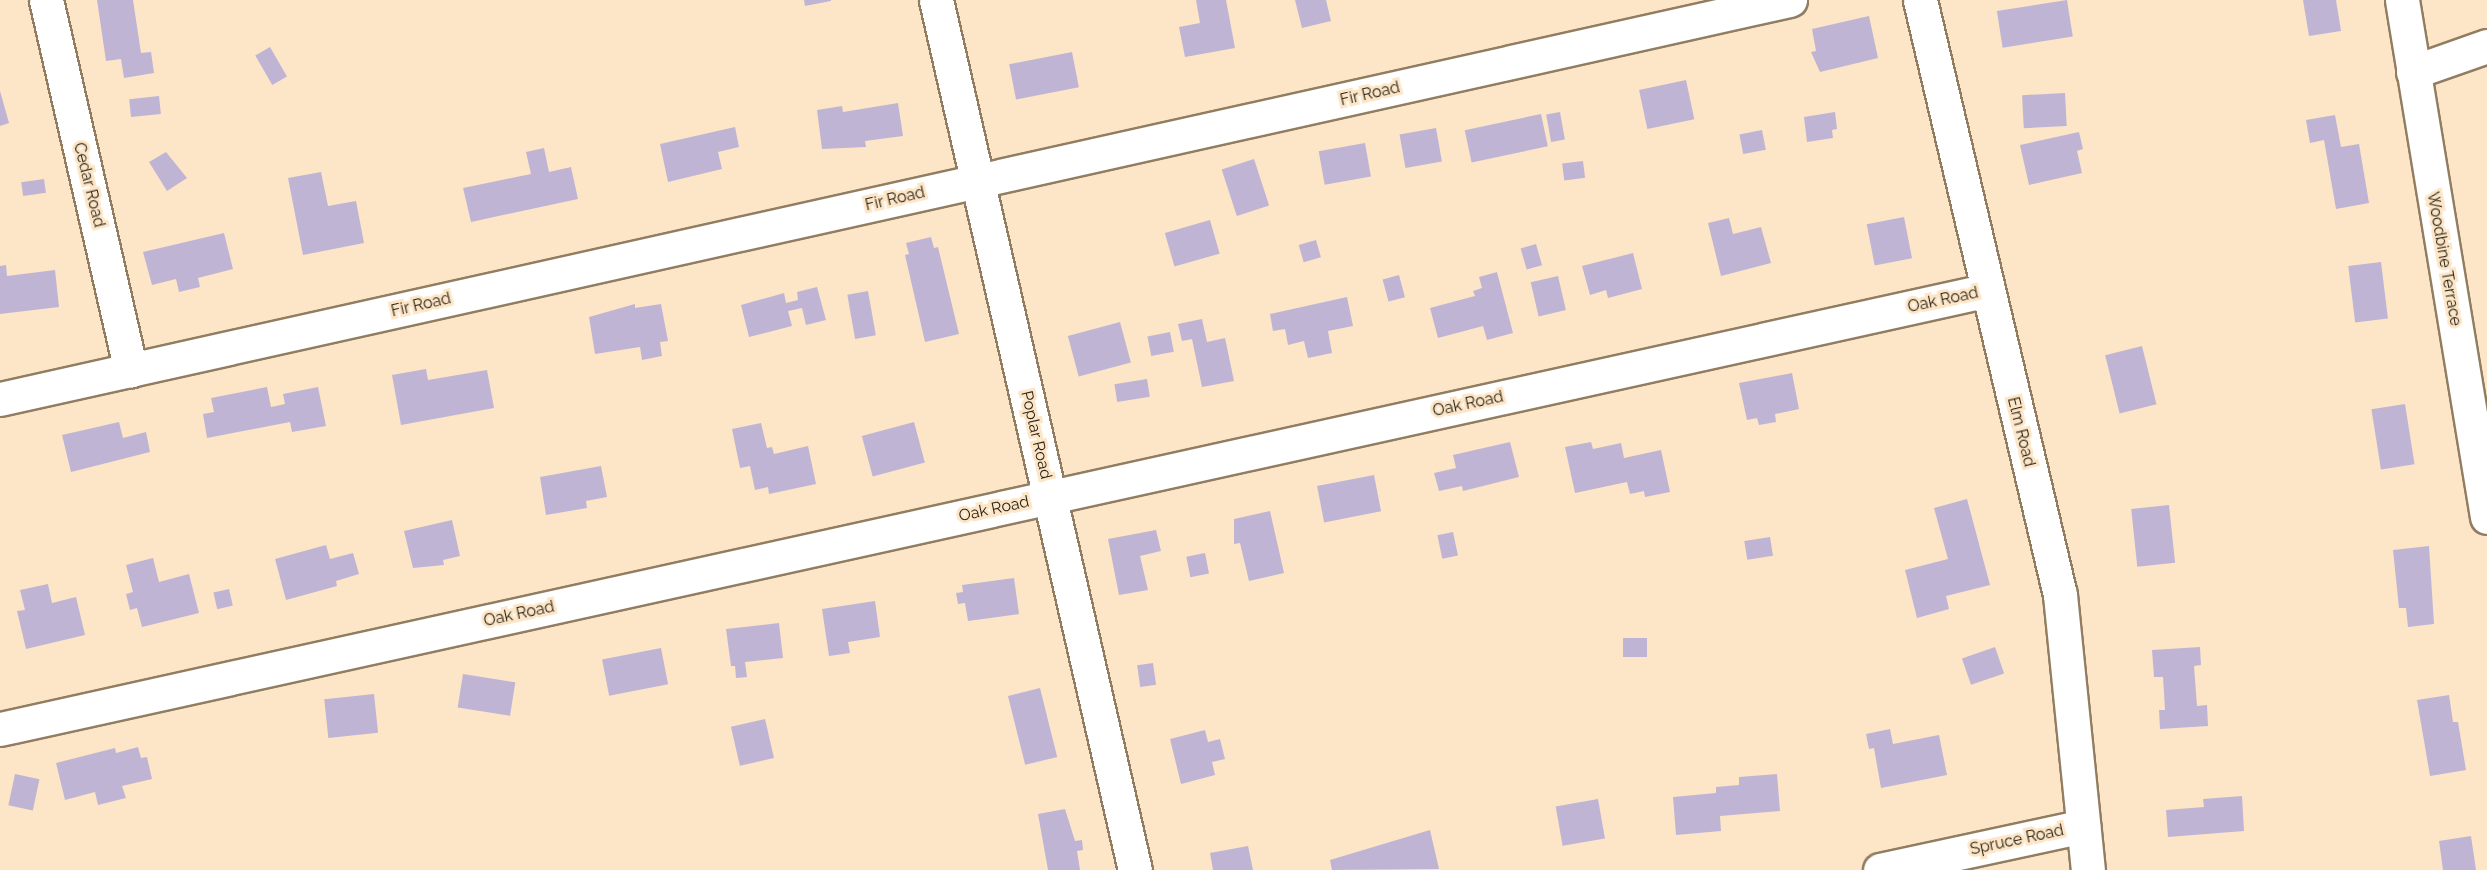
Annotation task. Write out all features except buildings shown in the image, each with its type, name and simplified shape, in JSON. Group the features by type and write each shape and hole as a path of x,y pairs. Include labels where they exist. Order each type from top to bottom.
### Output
{"street":[{"name":"Cedar Road","path":"46,0 131,370"},
{"name":"Poplar Road","path":"936,0 1136,870"},
{"name":"Fir Road","path":"0,399 1790,0"},
{"name":"Elm Road","path":"1920,0 2060,596 2088,870"},
{"name":"Woodbine Terrace","path":"2402,0 2413,72 2478,407 2487,517"},
{"path":"2413,72 2487,45"},
{"name":"Oak Road","path":"0,729 1988,290"},
{"name":"Spruce Road","path":"1880,870 2083,826"}]}
